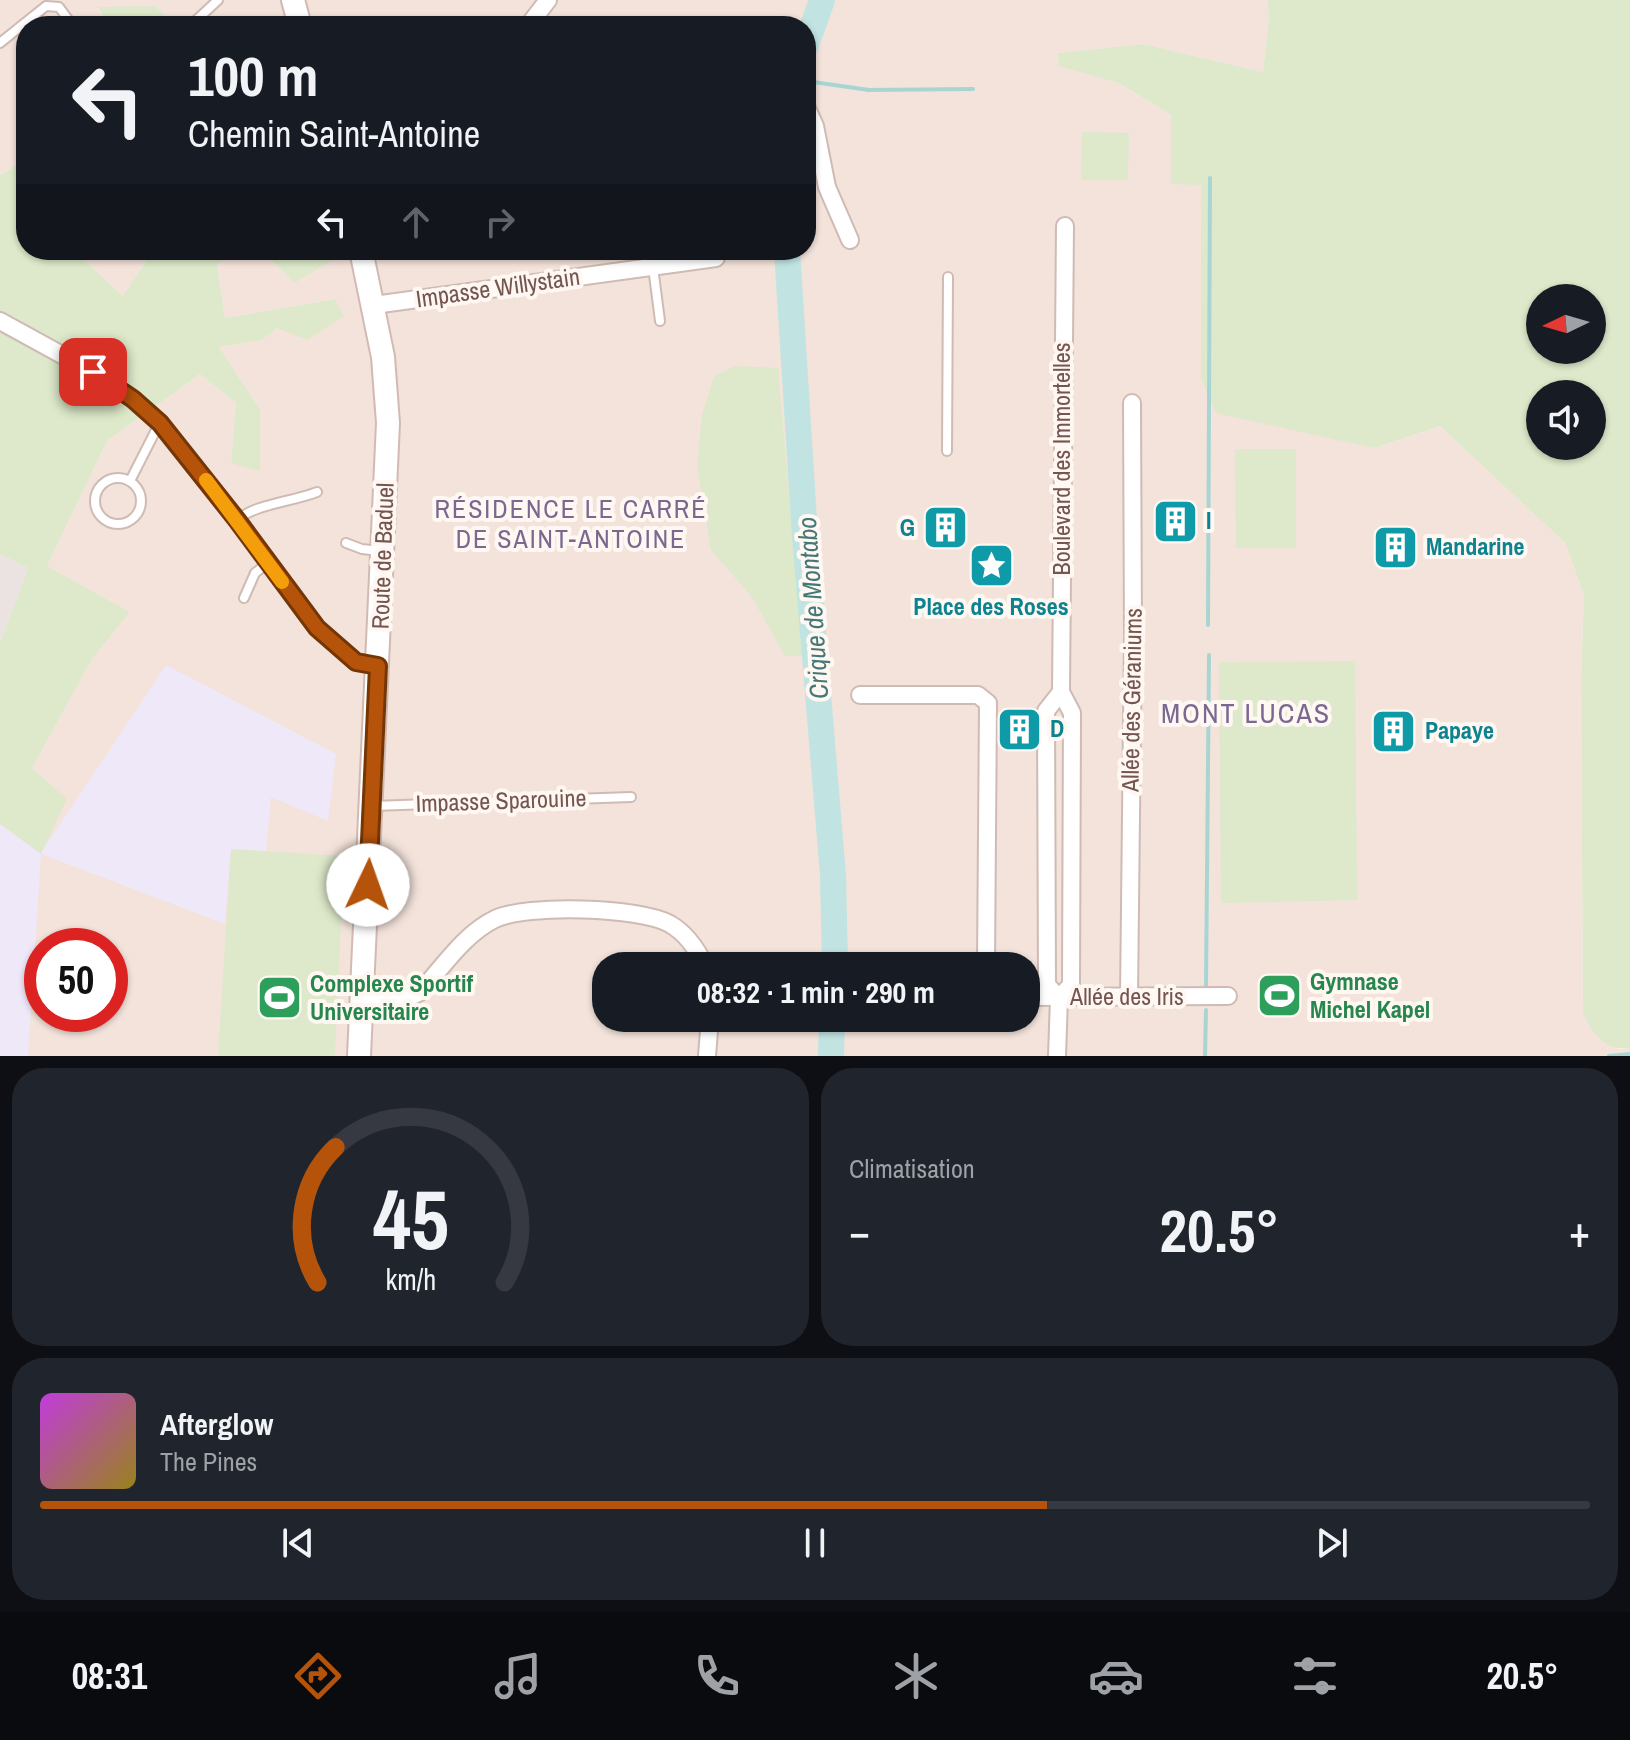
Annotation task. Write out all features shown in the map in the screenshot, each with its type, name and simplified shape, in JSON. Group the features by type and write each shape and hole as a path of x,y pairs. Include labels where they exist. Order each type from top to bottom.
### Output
{"main road":[{"name":"Route de Baduel","path":"359,1056 388,423 383,357 363,260"}],"street":[{"path":"536,16 548,0"},
{"path":"816,131 827,187 850,240"},
{"name":"Boulevard des Immortelles","path":"1057,1056 1059,998 1071,985 1072,713 1061,692 1065,226"},
{"name":"Impasse Willystain","path":"374,305 702,260"},
{"path":"0,321 93,372 133,399 160,423 237,520 307,616 336,647 356,662 378,666"},
{"name":"Allée des Géraniums","path":"1129,997 1132,403"},
{"name":"Boulevard des Immortelles","path":"1059,998 1047,985 1046,711 1061,692"},
{"path":"860,695 978,695 988,703 986,952"},
{"path":"362,1003 396,1002 412,997 483,926 507,914 522,911 545,909 658,919 681,931 697,952"},
{"name":"Allée des Iris","path":"1040,997 1228,996"},
{"path":"707,1056 709,1032"}],"lane":[{"path":"201,16 218,0"},
{"path":"34,16 46,6 59,7 66,16"},
{"path":"0,43 16,30"},
{"path":"653,267 660,321"},
{"path":"947,451 948,277"},
{"path":"130,481 160,423"},
{"path":"108,479 130,481 141,501 136,516 123,524 108,523 97,512 97,490 108,479"},
{"path":"237,520 249,510 290,502 317,492"},
{"path":"346,543 383,552"},
{"path":"244,598 255,573 268,563"},
{"name":"Impasse Sparouine","path":"371,806 631,797"}],"shaded area":[{"path":"0,0 1267,0 1269,16 1263,72 1143,44 1057,53 1059,65 1119,83 1171,115 1171,183 1201,185 1201,378 1374,448 1440,426 1565,543 1584,595 1581,678 1583,1013 1618,1049 1630,1048 1630,1056 0,1056 0,824 41,853 32,768 92,659 130,612 47,566 107,441 200,374 236,403 231,463 260,409 219,347 262,340 277,328 334,299 225,318 217,262 271,260 295,283 331,260 816,260 816,16 165,16 156,6 98,8 102,16 16,16 16,165 0,175"},
{"path":"84,260 146,260 123,296"},
{"path":"0,554 28,568 0,643"},
{"path":"166,665 336,754 328,821 271,797 266,851 231,849 225,924 41,854 36,928 24,928 24,1032 30,1032 28,1056 0,1056 0,824 41,853"}],"green space":[{"path":"1267,0 1630,0 1630,1048 1613,1047 1600,1040 1583,1013 1581,678 1584,595 1565,543 1440,426 1374,448 1216,413 1201,378 1201,185 1171,184 1171,115 1119,83 1059,66 1057,53 1143,44 1263,72 1269,16"},
{"path":"156,6 165,16 103,16 98,7"},
{"path":"1082,132 1129,133 1128,180 1081,180"},
{"path":"16,165 16,260 84,260 123,296 146,260 226,260 217,263 225,318 335,299 344,316 307,340 277,328 262,340 219,347 260,409 260,471 231,463 236,403 200,374 107,441 47,566 130,612 92,659 32,768 67,799 41,854 0,824 0,643 28,568 0,554 0,175"},
{"path":"271,260 332,260 295,283"},
{"path":"736,366 778,368 803,656 785,656 752,597 711,550 697,466 702,415 714,376"},
{"path":"1235,449 1296,449 1296,548 1236,548"},
{"path":"1355,661 1357,900 1221,903 1219,662"},
{"name":"Complexe Sportif Universitaire","path":"231,849 344,856 335,1056 218,1056"}],"waterway":[{"name":"Crique de Montabo","path":"816,17 822,0"},
{"path":"816,82 869,90 973,89"},
{"path":"1208,625 1210,178"},
{"name":"Crique de Montabo","path":"788,260 805,536 833,875 835,952"},
{"path":"1206,986 1209,655"},
{"path":"1205,1056 1206,1010"},
{"name":"Crique de Montabo","path":"831,1056 832,1032"},
{"path":"1609,1056 1630,1054"}],"slow traffic":[{"path":"206,480 282,582"}],"place":[{"name":"I","path":"1175,521"},
{"name":"G","path":"946,528"},
{"name":"Mandarine","path":"1395,547"},
{"name":"Place des Roses","path":"991,565"},
{"name":"D","path":"1019,729"},
{"name":"Papaye","path":"1394,731"},
{"name":"Gymnase Michel Kapel","path":"1279,996"},
{"name":"Complexe Sportif Universitaire","path":"279,998"}],"district":[{"name":"RÉSIDENCE LE CARRÉ DE SAINT-ANTOINE","path":"571,524"},
{"name":"MONT LUCAS","path":"1246,713"}],"route":[{"path":"93,372 133,399 160,423 317,628 356,662 378,666 368,885"}]}
